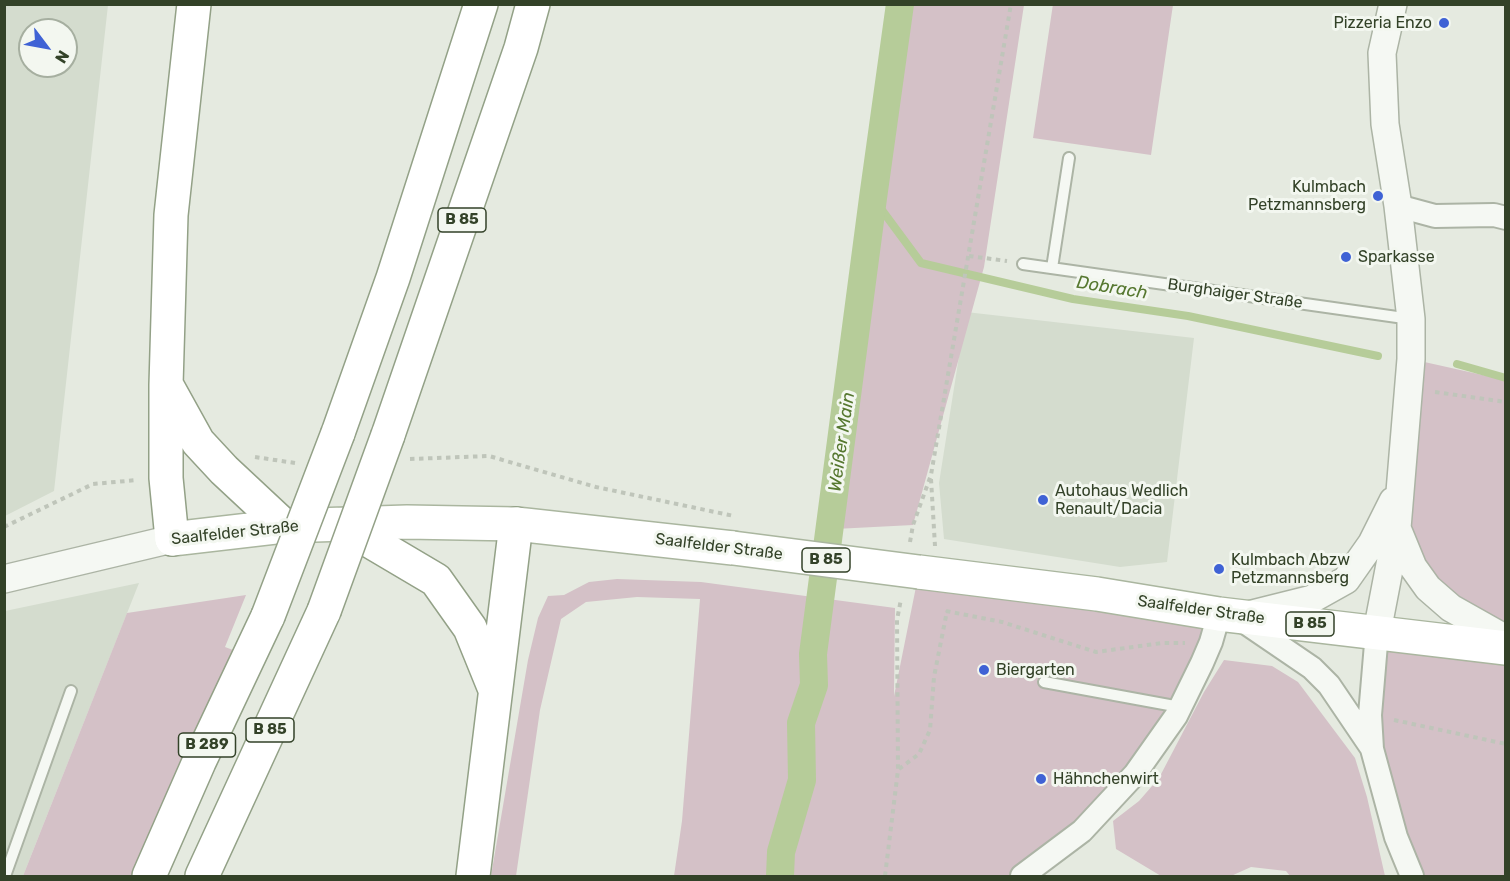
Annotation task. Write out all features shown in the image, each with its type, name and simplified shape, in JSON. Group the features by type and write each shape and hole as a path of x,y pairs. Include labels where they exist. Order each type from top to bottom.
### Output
{"main road":[{"path":"172,539 166,478 171,215 194,4"},
{"name":"B 289","path":"149,876 199,762 268,616 338,434 397,267 481,4"},
{"name":"B 85","path":"208,867 324,611 388,435 521,48 533,4"},
{"path":"166,385 198,442 224,470 284,526"},
{"name":"Saalfelder Straße","path":"172,539 284,526 407,522 516,524 733,548 1097,594 1227,622 1377,632 1506,648"},
{"path":"473,876 494,689 516,524"},
{"path":"343,525 436,580 470,628 494,689"}],"street":[{"path":"1392,4 1382,53 1385,124 1398,206 1411,319 1410,388 1397,528 1377,632 1370,715 1372,749 1396,837 1412,876"},
{"path":"1398,206 1435,216 1494,215 1506,218"},
{"path":"1022,876 1083,831 1135,774 1180,707 1227,622 1312,599 1346,580 1372,543 1401,484"},
{"path":"1397,528 1413,567 1428,588 1451,608 1506,639"},
{"name":"Saalfelder Straße","path":"4,579 172,539"},
{"path":"1227,622 1312,668 1329,685 1372,749"}],"lane":[{"path":"1052,268 1069,158"},
{"name":"Burghaiger Straße","path":"1023,264 1411,319"},
{"path":"1044,682 1180,707"},
{"path":"5,876 71,691"}],"path":[{"path":"915,570 913,525 931,475 1011,4"},
{"path":"969,256 1023,264"},
{"path":"1410,388 1506,402"},
{"path":"885,876 898,770 897,620 915,570 936,542 931,475"},
{"path":"898,770 919,754 930,730 934,677 946,611 1002,621 1096,649 1162,643 1227,622"},
{"path":"1370,715 1506,744"}],"shaded area":[{"path":"5,4 108,5 54,491 5,516"},
{"path":"1053,4 1173,5 1151,155 1033,138"},
{"path":"907,5 1024,5 984,267 913,525 835,529"},
{"path":"966,312 1194,338 1167,562 1120,567 944,539 939,483"},
{"path":"1411,359 1505,380 1505,638 1428,588 1401,484"},
{"path":"919,572 1219,614 1180,707 1030,876 674,876 682,821 700,599 637,597 586,602 561,619 540,710 516,876 491,876 528,660 538,618 548,596 564,595 589,582 617,579 701,582 895,608 894,696"},
{"path":"139,583 23,876 5,876 5,611"},
{"path":"246,595 225,647 233,650 132,876 23,876 127,613"},
{"path":"1377,632 1505,643 1505,876 1414,876 1372,749"},
{"path":"1224,660 1272,666 1298,682 1355,758 1367,797 1385,876 1290,876 1286,871 1251,867 1231,876 1161,876 1116,849 1113,821 1139,801 1159,778 1204,692"}],"waterway":[{"name":"Weißer Main","path":"780,876 781,852 802,780 801,723 814,685 813,654 900,4"},
{"name":"Dobrach","path":"873,198 921,263 1073,299 1188,316 1378,356"},
{"name":"Dobrach","path":"1457,364 1506,378"}],"place":[{"name":"Pizzeria Enzo","path":"1444,23"},
{"name":"Kulmbach Petzmannsberg","path":"1378,196"},
{"name":"Sparkasse","path":"1346,257"},
{"name":"Autohaus Wedlich Renault/Dacia","path":"1043,500"},
{"name":"Kulmbach Abzw Petzmannsberg","path":"1219,569"},
{"name":"Biergarten","path":"984,670"},
{"name":"Hähnchenwirt","path":"1041,779"}]}
